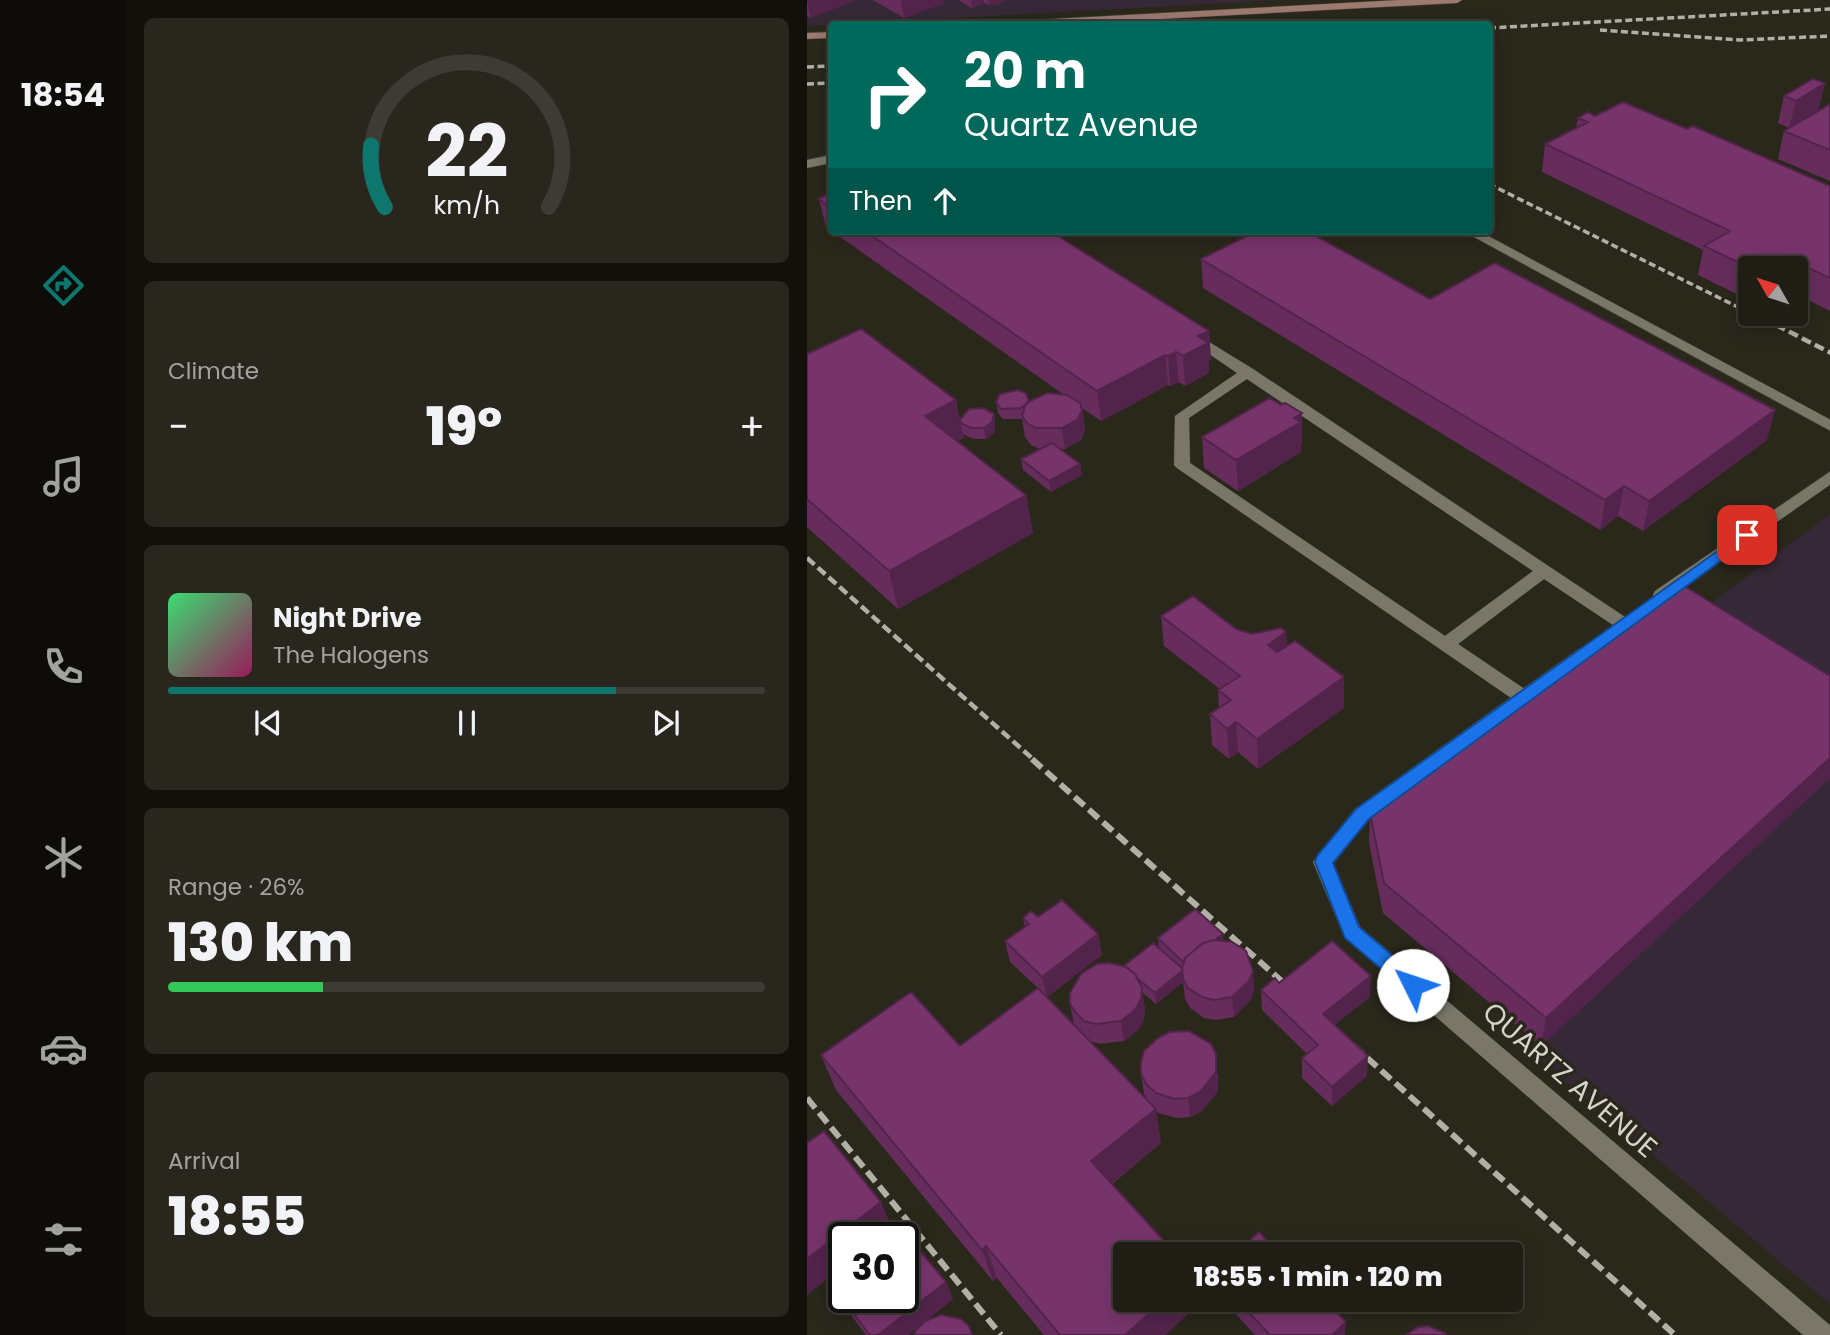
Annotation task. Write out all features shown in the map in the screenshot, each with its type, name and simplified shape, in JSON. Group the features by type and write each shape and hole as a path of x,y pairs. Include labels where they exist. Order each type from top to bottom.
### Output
{"street":[{"path":"1067,21 1375,2 1457,0"},
{"path":"807,36 828,35"},
{"path":"807,164 828,160"},
{"path":"1476,235 1830,427"},
{"path":"1179,328 1249,372 1544,571 1627,620 1830,476"},
{"path":"1249,372 1181,416 1182,465 1523,697 1589,648"},
{"path":"1446,644 1544,571"},
{"name":"QUARTZ AVENUE","path":"1523,697 1362,814 1323,862 1352,932 1822,1335"}],"shaded area":[{"path":"807,0 1281,0 898,21 828,21 828,25 807,26"},
{"path":"1830,514 1830,1304 1533,1054 1540,1046 1383,913 1369,843 1700,612"}],"building":[{"path":"1813,79 1825,83 1796,101 1784,96"},
{"path":"1623,102 1687,129 1693,126 1830,186 1830,278 1808,268 1808,256 1738,256 1738,262 1704,246 1730,231 1545,144 1588,122 1578,118 1588,112 1595,116"},
{"path":"1830,104 1830,150 1784,131"},
{"path":"828,194 828,206 819,199"},
{"path":"871,235 1056,235 1209,331 1198,336 1208,343 1183,356 1176,352 1165,355 1097,391"},
{"path":"1249,235 1314,235 1430,299 1495,263 1775,410 1649,501 1624,486 1605,500 1201,259"},
{"path":"861,329 956,400 925,416 1026,495 889,571 807,499 807,354"},
{"path":"1017,390 1026,393 1029,402 1021,408 1001,409 996,402 1000,394"},
{"path":"1047,393 1067,395 1080,403 1082,410 1078,419 1062,428 1036,428 1028,424 1022,416 1026,403"},
{"path":"1270,398 1302,413 1294,418 1301,422 1236,460 1202,437"},
{"path":"983,408 994,414 992,422 984,428 971,428 961,423 960,420 969,409"},
{"path":"1052,443 1080,464 1049,481 1021,459"},
{"path":"1676,581 1830,676 1830,758 1546,1018 1384,883 1370,813"},
{"path":"1193,596 1236,629 1252,634 1281,628 1286,632 1268,645 1277,652 1295,641 1344,677 1257,739 1236,722 1227,729 1210,714 1231,700 1218,690 1240,676 1161,616"},
{"path":"1062,900 1098,934 1042,977 1005,941 1029,924 1023,918 1031,911 1038,917"},
{"path":"1195,909 1223,934 1215,940 1203,943 1185,958 1184,963 1158,938"},
{"path":"1214,940 1232,942 1246,951 1253,971 1249,981 1232,997 1214,1000 1202,997 1188,988 1183,979 1182,968 1185,958 1203,943"},
{"path":"1332,941 1371,976 1323,1014 1368,1056 1332,1087 1302,1058 1318,1045 1261,990 1275,978 1279,983"},
{"path":"1153,943 1182,968 1182,971 1155,993 1124,966"},
{"path":"1109,963 1126,967 1135,974 1142,988 1141,999 1135,1010 1121,1021 1096,1024 1084,1021 1070,1004 1070,993 1081,974 1097,964"},
{"path":"1038,988 1156,1109 1091,1161 1165,1242 1113,1242 1113,1312 1151,1312 1125,1335 1060,1335 986,1246 982,1250 821,1055 911,992 960,1046"},
{"path":"1189,1031 1211,1044 1216,1054 1216,1072 1200,1092 1188,1098 1174,1099 1156,1093 1147,1085 1141,1074 1144,1051 1158,1038 1170,1032"},
{"path":"824,1131 881,1202 855,1222 828,1222 828,1243 807,1259 807,1143"},
{"path":"1259,1232 1269,1242 1248,1242"},
{"path":"919,1250 946,1282 919,1303"},
{"path":"1248,1312 1336,1312 1346,1322 1332,1335 1270,1335"},
{"path":"853,1313 906,1313 878,1335 870,1335"},
{"path":"941,1315 961,1319 969,1326 972,1335 914,1335 925,1321"},
{"path":"1428,1326 1446,1335 1406,1335 1418,1327"}],"railway":[{"path":"1493,28 1831,9"},
{"path":"1600,30 1740,40 1831,36"},
{"path":"807,67 828,66"},
{"path":"807,84 828,83"},
{"path":"1493,186 1738,307"},
{"path":"1778,326 1831,353"},
{"path":"807,558 1034,760"},
{"path":"1032,759 1295,993"},
{"path":"1353,1045 1675,1335"},
{"path":"807,1098 1001,1335"}],"route":[{"path":"1413,985 1352,932 1323,862 1362,814 1747,535"}]}
